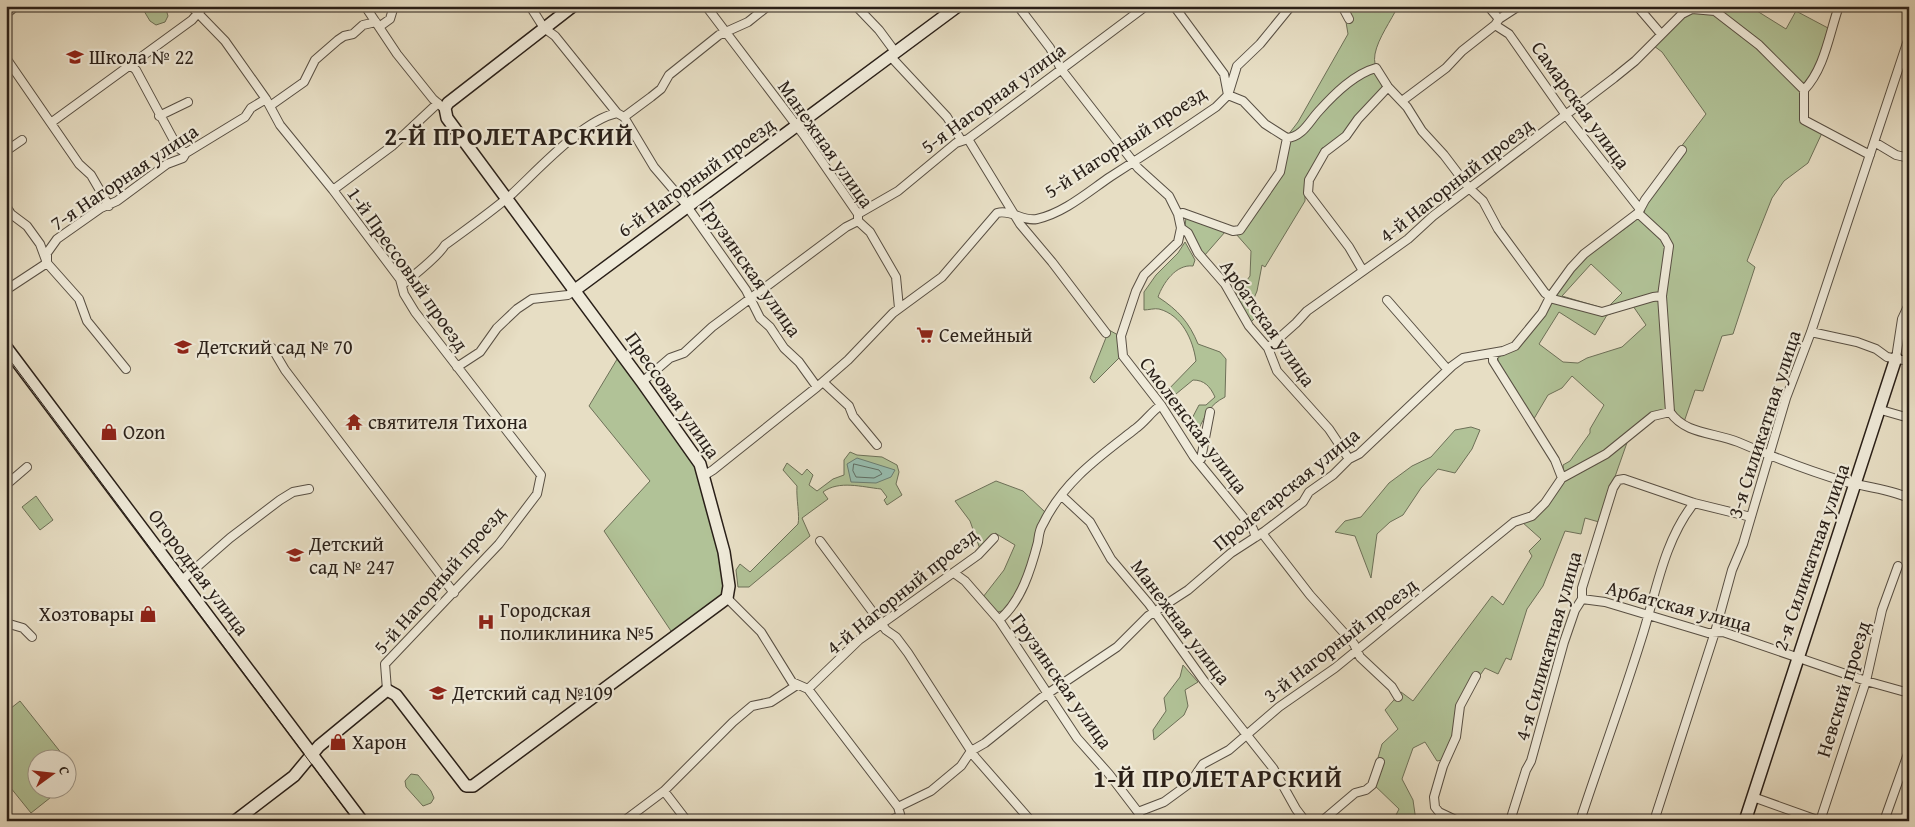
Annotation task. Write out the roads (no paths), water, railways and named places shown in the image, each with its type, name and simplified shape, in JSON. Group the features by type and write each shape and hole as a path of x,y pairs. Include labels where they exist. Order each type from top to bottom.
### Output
{"street":[{"path":"6,14 16,6"},
{"name":"1-й Прессовый проезд","path":"191,6 224,41 268,103 280,125 333,190 402,285 404,294 415,312 541,475 540,480"},
{"path":"52,122 192,20 204,6"},
{"name":"Прессовая улица","path":"365,6 397,54 441,106 447,118 505,200 575,290 700,464 705,475 724,552 728,586 727,598"},
{"name":"7-я Нагорная улица","path":"47,263 47,253 56,239 101,208 109,206 166,164 182,158 186,153 245,116 251,108 268,103 304,82 316,60 338,40 353,34 363,25 378,24 390,19 394,6"},
{"name":"Грузинская улица","path":"530,6 544,28 556,36 621,115 654,167 670,183 751,300 760,318 770,327 784,348 820,384 849,406 853,416 877,445"},
{"path":"333,190 573,6"},
{"name":"Манежная улица","path":"706,6 797,126 870,232 896,277 899,308"},
{"path":"402,285 420,268 439,255 445,245 505,200 557,151 584,130 621,115 661,89 669,75 726,32 748,22 768,6"},
{"path":"856,6 893,55 947,117 1017,216 1020,224 1052,262 1106,333"},
{"name":"6-й Нагорный проезд","path":"457,368 480,352 497,328 517,309 532,299 568,295 958,6"},
{"path":"1018,6 1050,48 1061,70 1135,162 1169,196 1178,214 1181,228"},
{"name":"5-я Нагорная улица","path":"642,382 670,358 684,353 712,327 751,300 858,217 898,191 1146,6"},
{"path":"1174,6 1224,74 1228,95 1243,101 1265,124 1287,138 1293,138 1302,131 1319,110 1352,79 1363,71 1376,68 1388,87 1402,101 1422,131 1444,155 1469,188 1483,201 1498,229 1545,293 1550,297 1602,312 1662,296 1670,412 1677,423 1692,430 1738,442 1768,455 1856,484 1909,498"},
{"name":"5-й Нагорный проезд","path":"705,475 820,384 899,308 942,278 997,213 1007,212 1036,220 1050,214 1073,202 1216,107 1228,95 1237,66 1260,44 1291,6"},
{"path":"1342,6 1349,19"},
{"name":"Самарская улица","path":"1488,6 1497,22 1509,34 1565,114 1639,210 1664,236 1670,246 1662,296"},
{"path":"1402,101 1446,68 1469,45 1519,6"},
{"path":"1637,6 1661,34"},
{"path":"1839,6 1820,68 1804,90 1804,120 1870,155"},
{"name":"4-й Нагорный проезд","path":"1268,348 1307,311 1408,239 1433,216 1634,61 1682,14 1692,9 1715,11 1759,45 1804,90"},
{"name":"3-я Силикатная улица","path":"1654,821 1715,632 1732,570 1751,516 1786,398 1812,332 1870,155 1876,143 1909,38"},
{"path":"6,58 52,122 79,164 91,175 109,206"},
{"path":"130,66 136,70 159,116 178,148 186,153"},
{"path":"1363,271 1349,248 1308,193 1309,180 1325,152 1346,136 1388,87"},
{"path":"159,116 188,102"},
{"path":"1178,214 1182,213 1233,231 1240,230 1280,172 1287,138"},
{"path":"6,151 22,140"},
{"path":"1876,143 1896,155 1909,158"},
{"name":"Пролетарская улица","path":"898,806 931,791 962,766 971,752 1047,694 1117,647 1153,611 1188,590 1231,553 1303,502 1309,492 1333,475 1349,459 1359,454 1463,358 1493,353 1515,346 1542,313 1550,297 1584,254 1639,210 1682,150"},
{"path":"6,206 12,214 27,226 40,244 47,263 79,299 87,321 126,369"},
{"name":"Арбатская улица","path":"1181,228 1188,233 1198,253 1225,284 1250,326 1268,348 1277,371 1329,429 1349,459"},
{"name":"Смоленская улица","path":"1181,228 1178,242 1144,275 1136,291 1121,336 1123,356 1160,405 1198,462 1357,649 1360,657 1392,686 1398,697"},
{"path":"9,288 47,263"},
{"path":"1387,300 1448,370"},
{"name":"2-я Силикатная улица","path":"1745,821 1797,656 1881,410 1896,358 1902,319 1909,304"},
{"path":"1812,332 1857,342 1876,349 1887,357 1909,361"},
{"name":"Огородная улица","path":"6,347 362,821"},
{"path":"272,348 285,370 454,592"},
{"path":"1493,353 1494,361 1555,460 1562,478 1592,464 1653,416 1670,412"},
{"path":"999,620 1015,603 1027,574 1041,527 1051,509 1080,472 1099,455 1137,428 1160,405"},
{"path":"1881,410 1909,418"},
{"path":"1198,462 1201,460 1210,412"},
{"path":"6,485 27,467"},
{"name":"3-й Нагорный проезд","path":"1138,812 1164,802 1190,783 1204,764 1229,750 1279,707 1357,649 1514,522 1532,516 1546,503 1562,478"},
{"name":"4-я Силикатная улица","path":"1510,821 1526,770 1531,761 1564,642 1575,610 1582,599 1582,588 1613,488 1618,480 1624,479 1694,503"},
{"name":"5-й Нагорный проезд","path":"387,690 385,664 510,530 537,494 540,480"},
{"path":"182,580 230,538 280,500 293,492 309,489"},
{"name":"Манежная улица","path":"1062,496 1090,522 1111,559 1273,768 1296,809 1305,821"},
{"path":"1580,821 1648,616 1655,586 1682,517 1694,503 1751,516"},
{"name":"4-й Нагорный проезд","path":"808,689 859,640 978,555 994,538"},
{"path":"820,541 882,625 896,637 908,653 971,752 1031,821"},
{"name":"Невский проезд","path":"1820,821 1866,681 1882,610 1898,566"},
{"name":"Грузинская улица","path":"954,573 965,581 999,620 1077,738 1109,774 1138,812"},
{"path":"237,820 294,776 311,754 387,690 396,695 466,786 480,783 727,598 761,632 792,682 808,689 898,806 901,818 889,821"},
{"name":"Арбатская улица","path":"1582,599 1604,602 1708,633 1723,632 1866,681 1909,693"},
{"path":"6,623 23,628 32,636"},
{"path":"1458,821 1439,812 1435,807 1434,797 1443,766 1456,737 1460,706 1476,676"},
{"path":"624,821 664,791 733,722 752,706 771,702 797,685"},
{"path":"1884,821 1909,751"},
{"path":"1322,821 1354,793 1366,790 1372,785 1380,762"},
{"path":"664,791 687,821"},
{"path":"1753,797 1820,821"},
{"path":"1138,812 1141,821"}],"water":[{"path":"857,458 895,470 891,477 876,483 851,482 847,464"}],"tram line":[{"path":"6,355 354,821"}],"place":[{"name":"Школа № 22","path":"75,57"},
{"name":"Семейный","path":"925,335"},
{"name":"Детский сад № 70","path":"183,347"},
{"name":"святителя Тихона","path":"354,422"},
{"name":"Ozon","path":"109,432"},
{"name":"Детский сад № 247","path":"295,555"},
{"name":"Хозтовары","path":"148,614"},
{"name":"Городская поликлиника №5","path":"486,622"},
{"name":"Детский сад №109","path":"438,693"},
{"name":"Харон","path":"338,742"}],"district":[{"name":"2-Й ПРОЛЕТАРСКИЙ","path":"509,136"},
{"name":"1-Й ПРОЛЕТАРСКИЙ","path":"1218,778"}]}
